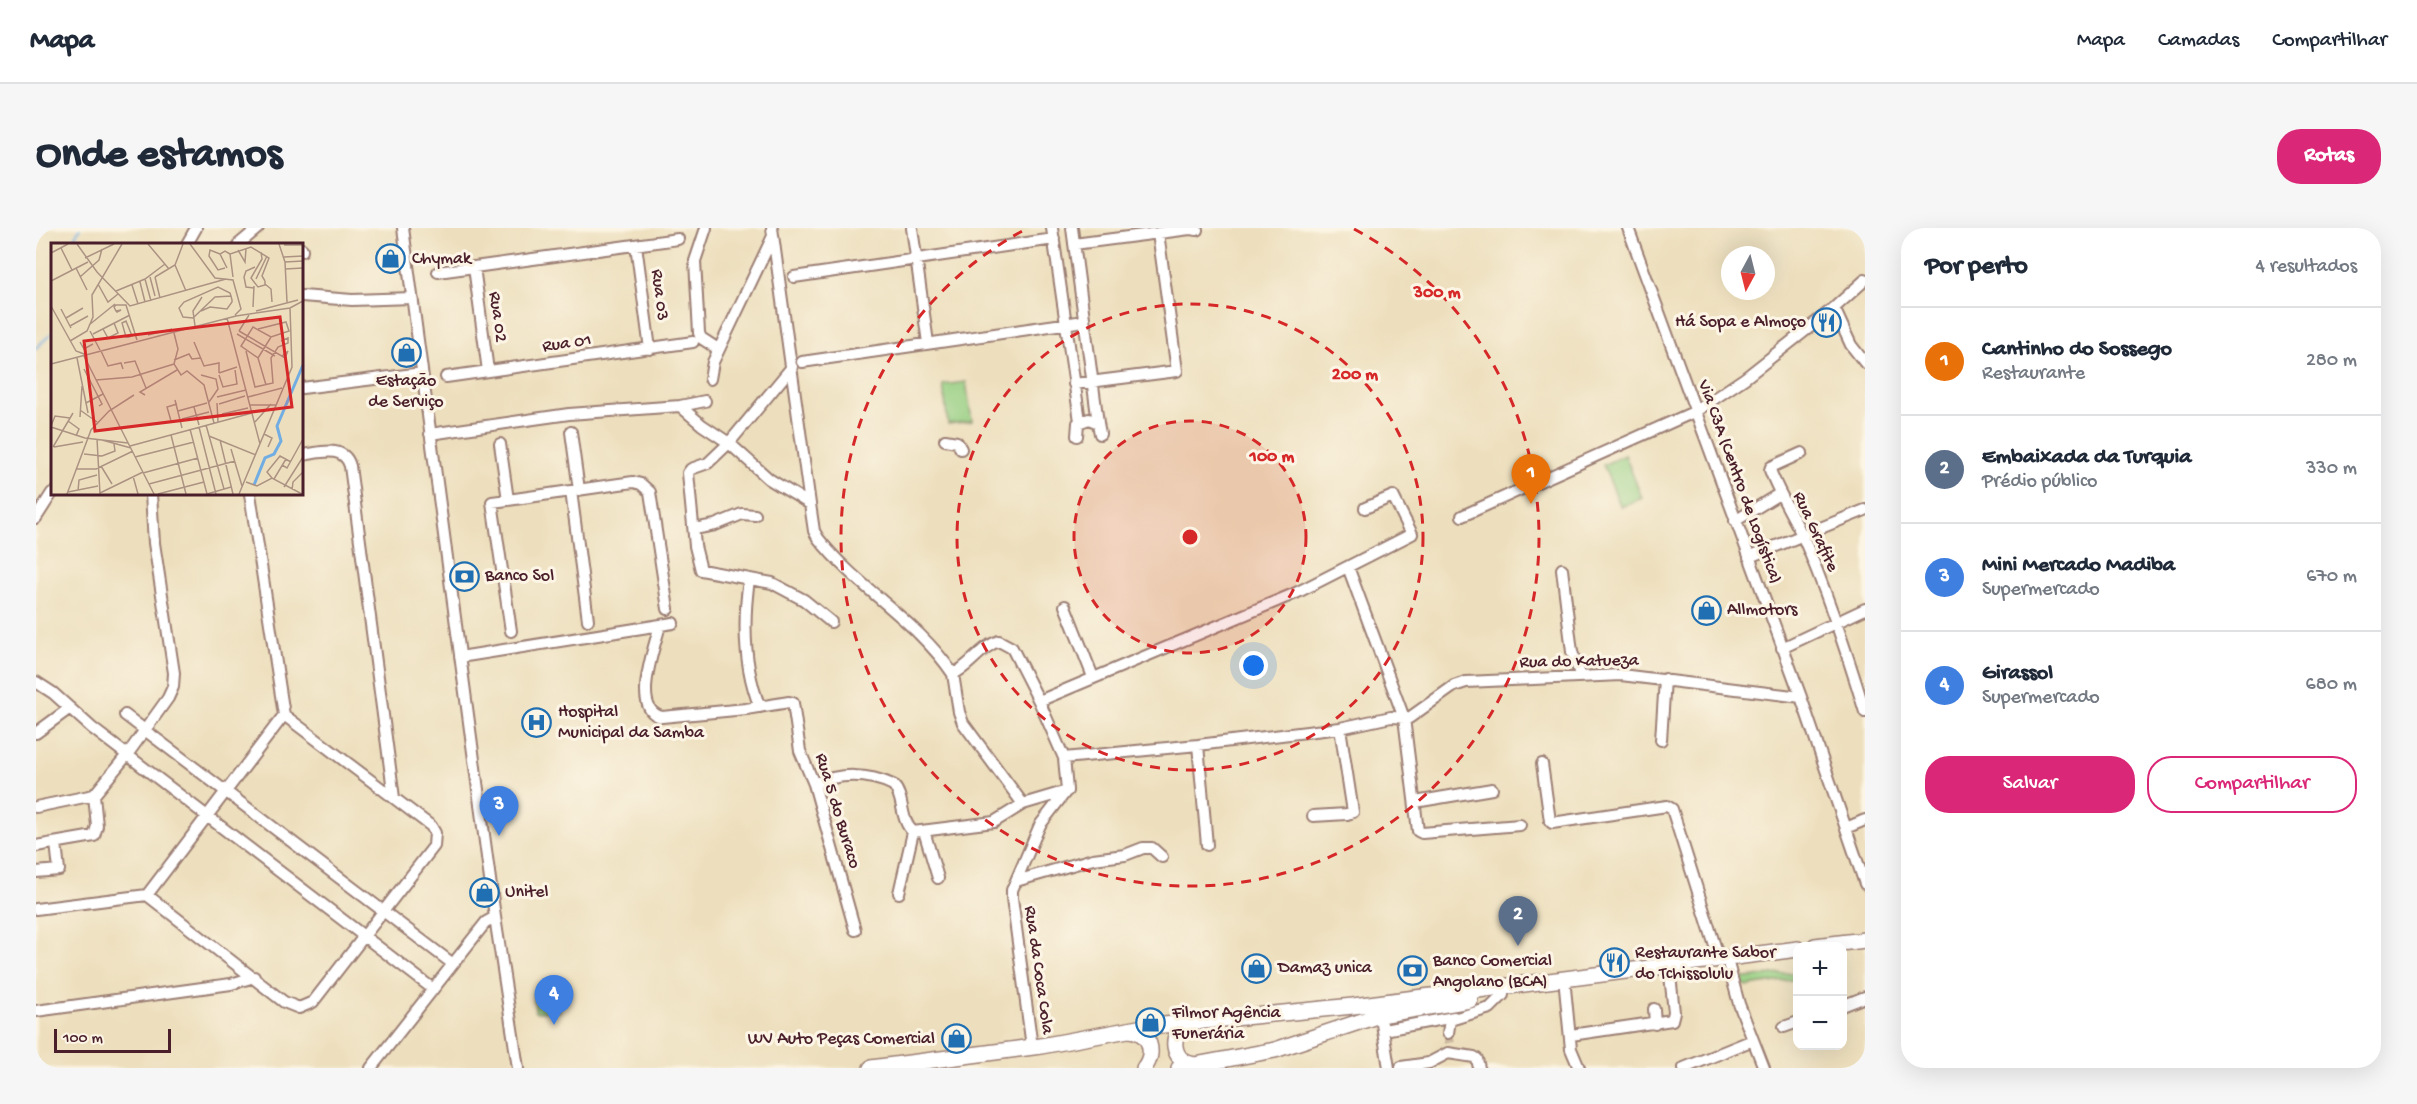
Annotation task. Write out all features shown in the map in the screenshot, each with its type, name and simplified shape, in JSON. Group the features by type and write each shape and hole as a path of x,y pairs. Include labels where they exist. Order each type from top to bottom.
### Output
{"highway":[{"path":"1847,942 1865,940"},
{"path":"1847,951 1865,949"},
{"path":"1179,1068 1275,1050 1385,1014 1503,995 1670,975 1793,950"},
{"path":"872,1068 1032,1047 1194,1020 1353,1006 1724,963 1793,958"},
{"path":"1194,1020 1179,1029 1175,1036 1174,1046 1178,1056 1184,1061 1201,1065"},
{"path":"1126,1030 1140,1033 1148,1041 1151,1056 1144,1068"}],"street":[{"path":"188,243 196,228"},
{"path":"240,243 258,228"},
{"path":"403,228 495,918 518,1068"},
{"path":"706,228 695,261 699,333 701,338 718,349"},
{"path":"912,228 928,343"},
{"path":"1072,228 1099,428 1093,419 1080,421"},
{"name":"Via C3A (Centro de Logística)","path":"1628,228 1801,697 1865,884"},
{"path":"1074,244 1197,230"},
{"path":"710,379 718,349 773,232"},
{"path":"773,232 797,364 814,531 825,547 851,575 918,633 953,674 963,723 1023,804"},
{"path":"794,277 916,259 1053,233 1080,421 1076,427 1077,436"},
{"path":"1074,384 1177,371 1158,233"},
{"path":"438,272 678,239"},
{"name":"Rua 03","path":"636,245 650,349"},
{"name":"Rua 02","path":"474,267 488,371"},
{"path":"1462,516 1696,411 1745,378 1834,308 1865,280"},
{"path":"303,296 352,300 412,298"},
{"path":"1834,308 1851,345 1865,363"},
{"path":"831,622 790,591 772,583 705,572 699,567 688,473 691,469 708,463 729,443 797,364 1084,321"},
{"name":"Rua 01","path":"446,377 693,342"},
{"path":"303,388 422,373"},
{"path":"430,434 569,414 681,406 705,401"},
{"path":"681,406 702,425 729,443 769,479 810,504"},
{"path":"571,432 588,620"},
{"path":"945,440 957,442 961,449"},
{"path":"500,444 508,500"},
{"path":"303,455 340,452 348,458 394,798"},
{"name":"Rua Grafite","path":"1802,453 1770,468 1779,495 1802,536 1838,623 1865,712"},
{"path":"511,631 492,502 575,490 633,482 646,487 650,492 668,609"},
{"path":"36,518 51,495"},
{"path":"36,807 94,795 128,755 144,729 168,698 173,687 174,673 154,543 151,495"},
{"path":"36,909 147,895 292,1006 299,1008 313,1002 434,846 435,832 431,826 285,715 250,495"},
{"path":"1735,521 1779,495"},
{"path":"1039,701 1296,593 1412,534 1393,496 1365,508"},
{"path":"1749,556 1865,510"},
{"path":"694,529 715,525 742,514 755,514"},
{"path":"1348,567 1404,718 1418,831 1422,833 1520,825"},
{"path":"1562,569 1572,652 1581,677"},
{"path":"660,625 646,685 646,698 649,710 653,714 662,717 760,707 751,684 747,654 745,604 749,579"},
{"path":"1065,606 1093,678"},
{"path":"1782,648 1865,609"},
{"path":"460,657 673,623"},
{"path":"918,831 994,822 1023,804 1067,790 1064,758 1012,648 999,641 990,644 953,674"},
{"name":"Rua do Katueza","path":"1064,758 1340,728 1391,717 1409,718 1454,686 1466,682 1621,675 1801,697"},
{"path":"1661,740 1665,680"},
{"path":"36,682 92,729 433,989"},
{"name":"Rua 5 do Buraco","path":"760,707 791,702 795,710 800,751 814,784 855,930"},
{"path":"36,733 69,708"},
{"path":"125,715 453,964"},
{"path":"147,895 285,715"},
{"path":"1313,816 1353,812 1340,728"},
{"path":"1198,745 1207,845"},
{"path":"1542,764 1552,823 1667,806 1672,809 1724,963 1764,1068"},
{"path":"814,784 837,776 848,775 893,784 899,795 903,816 918,831 938,878"},
{"path":"1415,802 1492,789"},
{"name":"Rua da Coca Cola","path":"1032,1047 1012,898 1016,881 1040,825 1067,790"},
{"path":"36,846 94,836 98,826 94,795"},
{"path":"1846,828 1865,820"},
{"path":"899,893 918,831"},
{"path":"36,872 58,870 56,843"},
{"path":"1016,881 1093,859 1125,855 1143,848 1152,848 1162,857"},
{"path":"371,1068 486,922 495,918"},
{"path":"1570,1035 1672,1020 1674,1015 1670,975"},
{"path":"36,1011 231,984 254,977"},
{"path":"1565,988 1571,1049 1579,1068"},
{"path":"1384,1030 1490,1008 1503,995"},
{"path":"1847,1004 1865,998"},
{"path":"1654,1009 1656,1024"},
{"path":"1389,1068 1384,1030 1385,1014 1438,1023 1445,1034 1448,1024 1454,1017"},
{"path":"1784,1027 1793,1024"},
{"path":"1684,1068 1753,1040"},
{"path":"1401,1067 1421,1066 1435,1061 1447,1051 1474,1057 1477,1059 1479,1068"}],"green space":[{"path":"966,382 972,421 948,424 943,385"},
{"path":"1625,455 1642,498 1621,507 1603,465"},
{"path":"1793,972 1793,980 1748,986 1741,984 1739,979"},
{"path":"559,990 560,1011 535,1012 534,992"}],"waterway":[{"path":"72,243 80,228"},
{"path":"36,348 51,334"}],"tunnel":[{"path":"1448,1033 1451,1049"}],"place":[{"name":"Chymak","path":"391,259"},
{"name":"Há Sopa e Almoço","path":"1827,322"},
{"name":"Estação de Serviço","path":"406,352"},
{"name":"Cantinho do Sossego","path":"1531,504"},
{"name":"Banco Sol","path":"464,576"},
{"name":"Allmotors","path":"1706,610"},
{"name":"Hospital Municipal da Samba","path":"537,722"},
{"name":"Mini Mercado Madiba","path":"499,836"},
{"name":"Unitel","path":"484,892"},
{"name":"Embaixada da Turquia","path":"1518,946"},
{"name":"Restaurante Sabor do Tchissolulu","path":"1614,963"},
{"name":"Damaz unica","path":"1257,968"},
{"name":"Banco Comercial Angolano (BCA)","path":"1412,971"},
{"name":"Filmor Agência Funerária","path":"1151,1023"},
{"name":"Girassol","path":"554,1025"},
{"name":"WV Auto Peças Comercial","path":"956,1039"}]}
